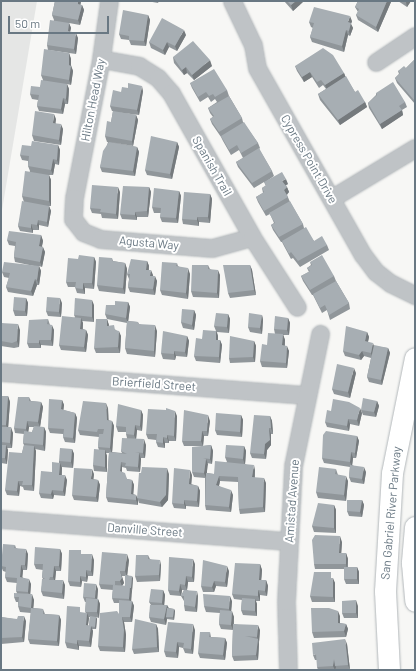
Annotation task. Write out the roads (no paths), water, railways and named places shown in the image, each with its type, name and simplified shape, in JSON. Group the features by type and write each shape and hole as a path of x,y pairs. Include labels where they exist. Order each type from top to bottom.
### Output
{"main road":[{"name":"San Gabriel River Parkway","path":"389,670 385,591 392,473 415,358"},
{"name":"San Gabriel River Parkway","path":"415,527 412,563 415,601"}],"street":[{"name":"Hilton Head Way","path":"74,198 101,59 108,1"},
{"name":"Cypress Point Drive","path":"232,1 253,45 257,68 363,255 376,272 390,283 415,295"},
{"path":"376,62 415,36"},
{"name":"Spanish Trail","path":"101,59 139,66 158,78 171,93 252,237 297,307"},
{"path":"332,198 415,148"},
{"name":"Agusta Way","path":"74,198 73,219 83,232 100,239 212,248 252,237"},
{"name":"Amistad Avenue","path":"288,670 286,601 293,466 320,334"},
{"name":"Brierfield Street","path":"1,372 307,395"},
{"name":"Danville Street","path":"1,519 288,541"}]}
